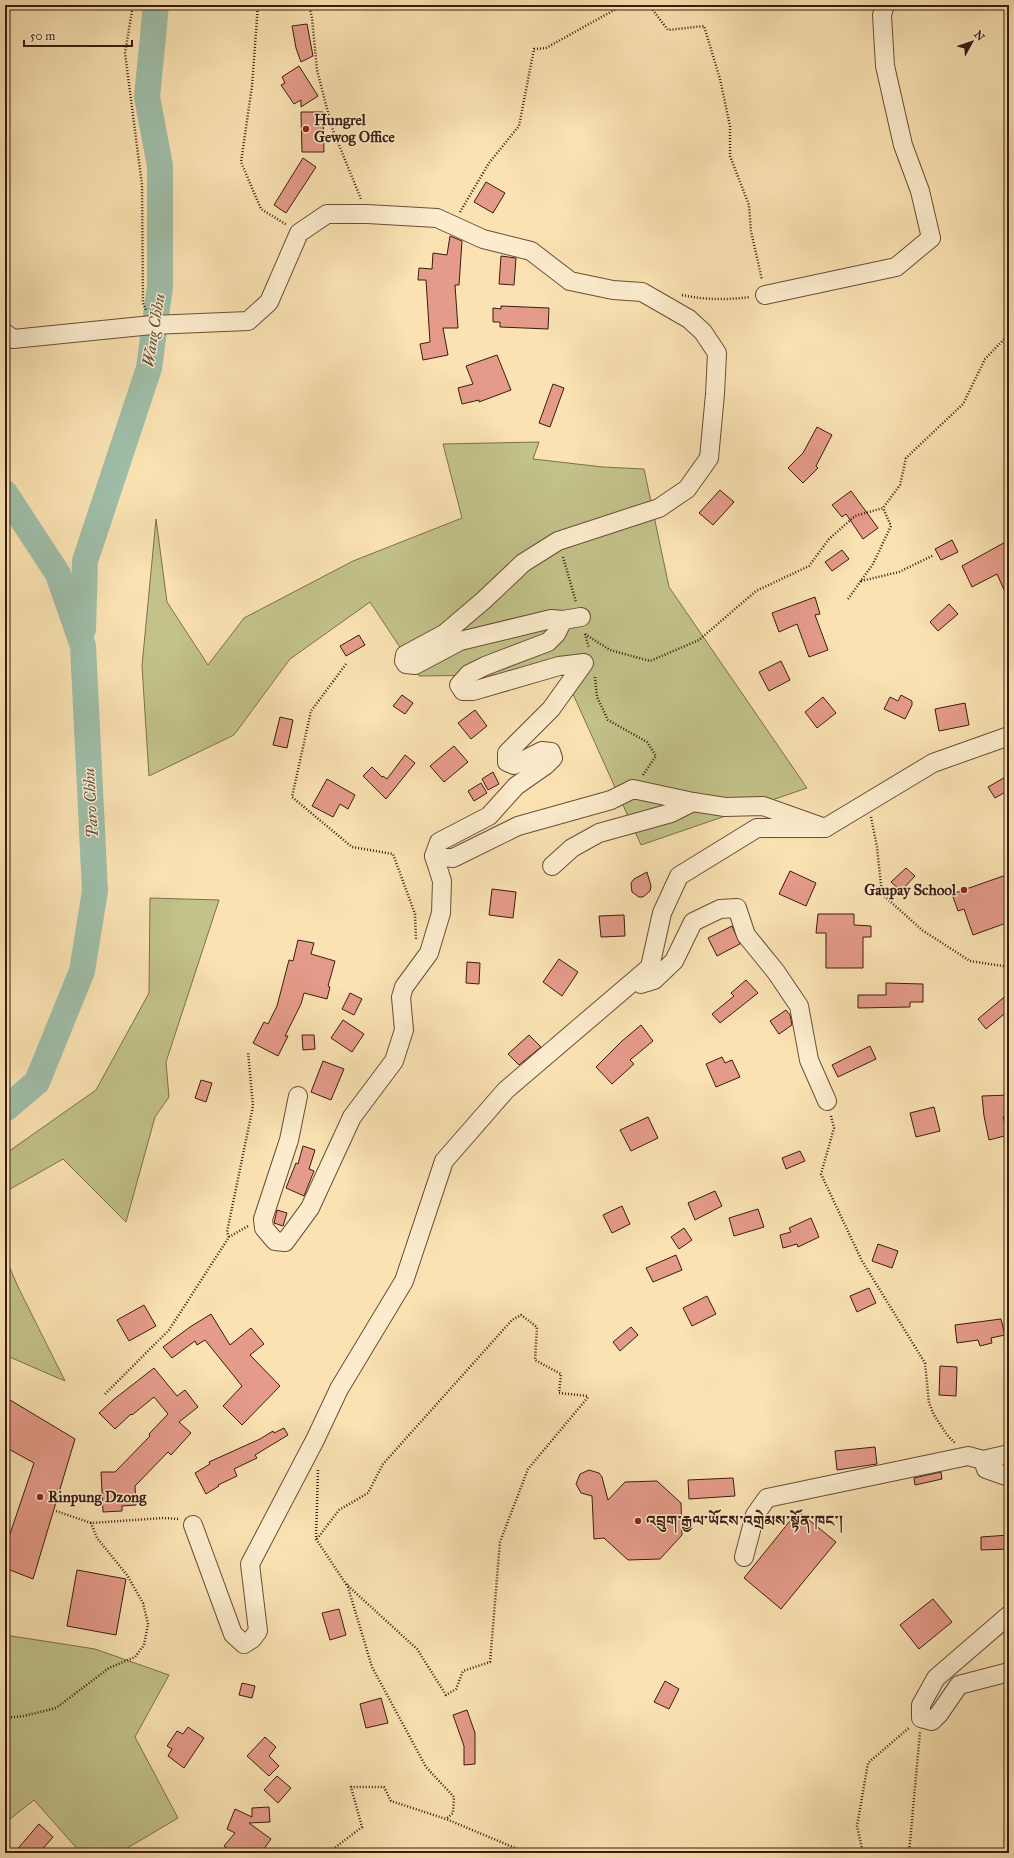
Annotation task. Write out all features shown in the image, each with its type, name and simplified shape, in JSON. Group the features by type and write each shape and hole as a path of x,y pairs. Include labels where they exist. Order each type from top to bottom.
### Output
{"street":[{"path":"766,295 896,267 931,238 920,191 903,145 885,66 882,15 885,5"},
{"path":"5,332 13,339 20,339 152,325 248,321 269,302 299,233 327,214 367,214 437,218 483,239 531,251 570,281 612,290 642,292 688,319 703,332 717,353 716,394 709,458 687,489 659,508 558,541 523,563 484,600 444,634 405,655 404,660 406,664 415,665 460,642 551,619 563,620 583,626"},
{"path":"563,620 556,634 548,642 485,666 470,674 459,684 463,691 473,690 559,666 588,662"},
{"path":"298,1096 289,1140 263,1219 264,1228 275,1241 285,1242 310,1208 352,1117 394,1061 404,1030 401,997 404,987 429,953 441,913 442,881 434,856 439,842 489,816 516,786 546,765 552,758 551,752 542,751 514,765 508,762 507,753 551,709 588,662"},
{"path":"193,1525 233,1634 244,1644 252,1639 258,1631 250,1564 315,1440 339,1388 404,1281 444,1161 506,1090 615,995 650,967 662,913 679,876 757,828 825,828 933,763 1009,736"},
{"path":"434,856 453,858 518,826 611,800 633,789 693,802 725,807 763,806 825,828"},
{"path":"552,866 572,848 599,833 671,813 693,802"},
{"path":"615,995 635,986 654,980 674,961 693,922 720,909 737,908 746,935 776,972 799,1006 808,1060 827,1101"},
{"path":"744,1557 755,1515 767,1498 975,1458 1009,1454"},
{"path":"975,1458 986,1469 1009,1477"},
{"path":"1009,1614 936,1678 921,1705 921,1718 932,1721 939,1714 959,1685 1009,1672"}],"path":[{"path":"133,5 125,53 142,185 143,303 152,325"},
{"path":"258,5 252,86 241,162 262,209 299,233"},
{"path":"309,5 312,18 317,70 332,128 367,214"},
{"path":"452,225 489,163 519,126 534,49 546,48 616,9 618,5"},
{"path":"649,5 668,30 704,26 720,79 730,126 730,156 749,205 750,231 766,295 732,299 701,299 679,295"},
{"path":"583,626 610,650 650,661 699,640 756,591 809,566 829,539 855,516 883,508 900,485 906,458 963,404 985,359 1009,334"},
{"path":"848,599 873,564 891,526 883,508"},
{"path":"558,541 583,626 588,662 597,697 608,720 647,742 656,756 633,789"},
{"path":"861,581 899,572 934,554"},
{"path":"346,664 311,711 292,797 352,847 393,854 415,914 416,941"},
{"path":"868,803 877,847 882,894 922,930 970,962 1009,967"},
{"path":"229,1237 227,1232 253,1106 248,1052"},
{"path":"827,1101 834,1128 821,1174 862,1261 925,1363 929,1403 934,1415 947,1435 975,1458"},
{"path":"105,1394 169,1330 229,1237 248,1226 264,1228"},
{"path":"316,1539 339,1510 368,1493 383,1464 512,1320 521,1315 537,1327 535,1360 561,1374 559,1393 589,1396 528,1469 500,1542 490,1662 463,1671 456,1689 446,1696 417,1650 346,1584 316,1539 318,1468"},
{"path":"56,1511 91,1523 178,1518 193,1525"},
{"path":"5,1718 24,1716 56,1708 109,1668 135,1657 144,1645 148,1624 143,1603 127,1574 97,1538 91,1523"},
{"path":"346,1584 372,1667 426,1767 454,1797 453,1813 446,1819"},
{"path":"863,1853 858,1826 868,1764 921,1718"},
{"path":"909,1853 921,1718"},
{"path":"328,1853 362,1827 351,1787 384,1787 390,1801 446,1819 527,1853"},
{"path":"559,1853 572,1850 576,1853"}],"green space":[{"path":"539,442 533,459 603,467 644,469 669,587 807,788 641,845 564,674 419,676 370,602 290,659 234,735 149,776 142,666 156,519 167,602 208,665 244,618 353,561 462,518 443,444"},
{"path":"150,898 219,900 166,1062 169,1097 155,1117 126,1222 63,1159 5,1192 5,1154 96,1090 149,993"},
{"path":"5,1257 19,1289 65,1381 5,1355"},
{"path":"5,1635 95,1649 169,1675 135,1737 178,1818 119,1853 81,1853 34,1800 5,1823"}],"building":[{"path":"307,24 313,56 301,62 296,48 292,26"},
{"path":"299,66 318,96 301,107 301,100 294,104 281,85 285,83 282,77"},
{"path":"301,112 323,112 324,152 302,152"},
{"path":"303,158 316,167 286,213 274,205"},
{"path":"486,182 505,193 493,213 474,202"},
{"path":"450,236 462,241 459,285 455,285 458,328 443,328 448,355 423,360 420,344 430,342 426,280 418,280 419,268 432,269 433,253 447,255"},
{"path":"501,256 516,258 514,285 499,284"},
{"path":"501,306 549,308 548,329 500,327 500,322 493,322 493,308 501,309"},
{"path":"497,355 511,390 479,402 479,400 462,404 458,388 473,384 466,366"},
{"path":"553,384 564,388 550,427 539,423"},
{"path":"817,427 832,435 816,466 818,468 803,483 788,468 803,453"},
{"path":"720,490 734,502 713,525 699,513"},
{"path":"851,491 878,528 863,539 846,514 842,517 832,505"},
{"path":"952,540 958,552 941,560 935,549"},
{"path":"1009,540 1009,601 997,574 972,587 962,566"},
{"path":"842,550 849,559 832,571 825,562"},
{"path":"815,597 820,614 815,615 828,650 809,657 797,624 779,632 772,613"},
{"path":"949,604 958,614 938,631 930,622"},
{"path":"359,635 365,645 346,656 340,646"},
{"path":"781,661 790,680 769,691 759,672"},
{"path":"402,695 413,703 405,714 393,706"},
{"path":"901,695 912,701 912,705 905,719 884,709 890,697 898,701"},
{"path":"823,697 836,713 817,728 805,712"},
{"path":"965,703 969,725 939,731 935,709"},
{"path":"475,710 487,726 471,739 458,723"},
{"path":"280,717 293,720 287,748 273,745"},
{"path":"454,746 468,762 444,782 430,766"},
{"path":"405,755 415,763 386,799 363,776 372,767 382,777 383,776 387,779"},
{"path":"493,772 499,784 488,790 482,779"},
{"path":"1009,775 1009,790 995,798 988,787"},
{"path":"327,779 355,795 348,809 340,804 333,817 312,806"},
{"path":"481,783 487,793 474,801 468,791"},
{"path":"906,868 915,876 901,891 891,882"},
{"path":"790,871 816,883 806,906 779,894"},
{"path":"647,872 651,886 650,891 643,897 639,897 632,892 631,883 634,879"},
{"path":"1009,874 1009,922 973,935 964,909 958,911 952,894"},
{"path":"492,889 516,892 513,918 489,915"},
{"path":"818,914 854,914 854,925 871,926 871,937 863,937 863,968 826,968 826,933 816,933"},
{"path":"624,915 625,936 601,937 599,916"},
{"path":"732,926 740,944 717,956 708,938"},
{"path":"298,940 314,943 311,954 335,961 328,986 330,987 327,999 304,993 301,1004 285,1036 288,1036 278,1056 253,1043 264,1022 268,1024 277,1006 289,960 293,961"},
{"path":"559,959 578,972 562,996 543,982"},
{"path":"467,962 480,963 479,984 466,983"},
{"path":"746,980 758,993 720,1023 712,1014 734,996 731,993"},
{"path":"886,983 923,984 923,1002 910,1002 910,1007 858,1008 858,995 886,995"},
{"path":"350,993 362,999 354,1015 342,1009"},
{"path":"1009,993 1009,1010 986,1029 978,1019"},
{"path":"786,1010 790,1015 792,1025 779,1034 770,1021"},
{"path":"343,1020 364,1034 352,1052 331,1038"},
{"path":"641,1025 653,1041 630,1060 634,1064 612,1084 596,1067 622,1041"},
{"path":"302,1035 314,1035 315,1049 303,1050"},
{"path":"529,1035 541,1047 519,1065 508,1054"},
{"path":"870,1046 876,1059 838,1077 832,1065"},
{"path":"722,1057 725,1063 732,1060 740,1077 716,1087 706,1064"},
{"path":"323,1061 344,1069 331,1100 311,1092"},
{"path":"201,1080 212,1083 206,1102 195,1098"},
{"path":"1009,1095 1009,1116 1003,1117 1008,1135 989,1140 982,1096"},
{"path":"934,1107 940,1131 916,1137 910,1113"},
{"path":"648,1117 658,1138 631,1151 620,1130"},
{"path":"303,1146 315,1150 309,1169 314,1171 304,1196 286,1188 296,1163 298,1164"},
{"path":"800,1151 805,1161 786,1169 782,1158"},
{"path":"715,1191 722,1206 695,1220 688,1203"},
{"path":"622,1206 630,1224 612,1233 603,1215"},
{"path":"758,1209 764,1227 734,1236 729,1218"},
{"path":"277,1210 287,1213 283,1226 274,1223"},
{"path":"811,1218 819,1237 798,1247 797,1244 783,1248 780,1235 791,1232 789,1228"},
{"path":"684,1228 692,1240 679,1249 671,1237"},
{"path":"878,1244 898,1251 892,1268 872,1261"},
{"path":"676,1255 682,1270 653,1282 646,1268"},
{"path":"869,1288 876,1303 857,1312 850,1296"},
{"path":"707,1296 716,1314 692,1326 683,1308"},
{"path":"144,1305 156,1326 129,1341 117,1320"},
{"path":"211,1314 230,1345 251,1328 264,1344 250,1355 280,1386 242,1425 223,1406 242,1386 205,1340 197,1345 195,1341 172,1358 163,1347"},
{"path":"1001,1319 1005,1335 991,1338 992,1343 980,1346 978,1340 957,1343 955,1325"},
{"path":"631,1327 638,1335 620,1351 613,1342"},
{"path":"940,1366 957,1367 956,1396 939,1395"},
{"path":"154,1368 177,1396 185,1390 198,1407 179,1422 191,1433 171,1455 168,1452 135,1486 136,1505 122,1506 122,1511 103,1512 101,1472 115,1472 150,1436 149,1434 168,1414 154,1397 132,1415 131,1414 115,1429 99,1413"},
{"name":"Rinpung Dzong","path":"5,1397 75,1439 33,1579 5,1568 5,1532 10,1534 34,1463 5,1447"},
{"path":"284,1428 288,1435 255,1455 257,1458 234,1469 237,1476 218,1485 219,1486 206,1494 195,1473 210,1464 209,1462 260,1439 273,1431 274,1433"},
{"path":"875,1447 877,1464 837,1470 835,1451"},
{"name":"འབྲུག་རྒྱལ་ཡོངས་འགྲེམས་སྟོན་ཁང་།","path":"589,1470 599,1473 602,1477 608,1500 625,1482 657,1481 681,1503 682,1535 660,1559 628,1560 604,1538 594,1539 592,1496 581,1493 576,1484 580,1474"},
{"path":"941,1472 942,1479 915,1485 914,1478"},
{"path":"733,1478 735,1496 689,1499 688,1480"},
{"path":"798,1511 836,1542 781,1609 744,1578"},
{"path":"1009,1535 1009,1549 981,1550 981,1537"},
{"path":"77,1570 126,1579 116,1635 67,1626"},
{"path":"933,1599 952,1622 919,1649 900,1625"},
{"path":"339,1609 346,1635 330,1640 322,1613"},
{"path":"665,1681 679,1689 669,1709 654,1702"},
{"path":"242,1683 255,1686 252,1698 239,1695"},
{"path":"381,1698 388,1723 366,1728 360,1704"},
{"path":"467,1710 475,1733 475,1764 464,1765 464,1746 453,1715"},
{"path":"188,1727 204,1738 184,1768 168,1756 172,1749 167,1746 177,1731 183,1734"},
{"path":"265,1737 276,1747 269,1756 279,1766 269,1776 247,1756"},
{"path":"277,1776 291,1788 278,1803 264,1790"},
{"path":"269,1807 270,1822 249,1823 271,1839 261,1853 247,1853 241,1849 238,1853 233,1853 224,1846 235,1833 227,1829 235,1809 252,1817 252,1808"},
{"path":"39,1824 53,1837 39,1853 14,1853"}],"waterway":[{"name":"Wang Chhu","path":"83,629 85,561 149,368 160,286 160,166 147,97 156,5"},
{"name":"Paro Chhu","path":"5,493 58,574 83,646 95,891 82,971 37,1082 5,1109"}],"place":[{"name":"Hungrel Gewog Office","path":"306,129"},
{"name":"Gaupay School","path":"964,890"},
{"name":"Rinpung Dzong","path":"40,1497"},
{"name":"འབྲུག་རྒྱལ་ཡོངས་འགྲེམས་སྟོན་ཁང་།","path":"638,1521"}]}
